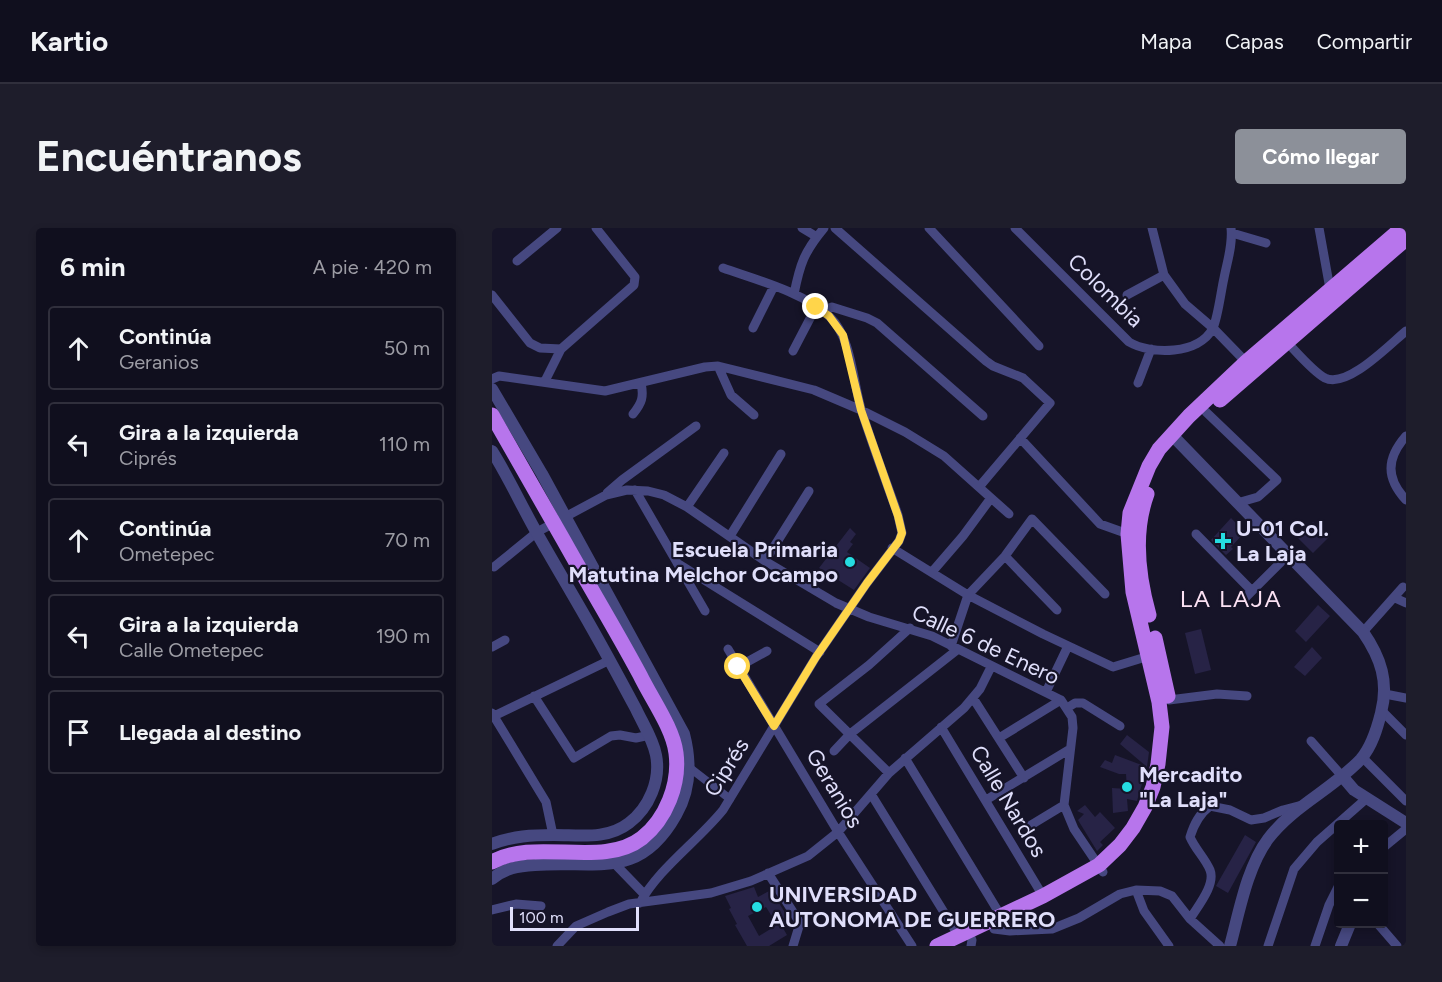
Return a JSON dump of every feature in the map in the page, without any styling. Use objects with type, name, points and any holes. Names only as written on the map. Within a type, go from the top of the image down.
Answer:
[{"type":"main road","points":[[937,946],[965,940],[1043,896],[1101,869],[1133,828],[1145,807],[1158,764],[1162,727],[1160,702],[1133,592],[1128,534],[1130,513],[1146,474],[1160,449],[1206,412],[1330,289],[1402,228]]},
{"type":"main road","points":[[998,922],[1080,887],[1124,852],[1138,833],[1161,791],[1168,762],[1171,729],[1169,700],[1162,663],[1146,604],[1138,555],[1138,530],[1144,502],[1154,477],[1175,438],[1246,362],[1283,337],[1406,239]]},
{"type":"main road","points":[[492,415],[660,734],[666,754],[663,790],[657,805],[648,819],[632,832],[605,841],[525,843],[501,849],[492,854]]},
{"type":"main road","points":[[492,433],[550,524],[649,693],[671,734],[676,753],[676,774],[665,810],[655,825],[640,839],[616,849],[516,853],[492,862]]},
{"type":"main road","points":[[649,670],[649,693]]},
{"type":"street","points":[[517,261],[557,228]]},
{"type":"street","points":[[546,381],[561,349],[634,285],[635,277],[596,228]]},
{"type":"street","points":[[802,228],[817,237]]},
{"type":"street","points":[[794,294],[801,262],[824,228]]},
{"type":"street","points":[[836,228],[986,361],[1023,378],[1050,403],[979,487]]},
{"type":"street","points":[[929,228],[1039,346]]},
{"type":"street","name":"Colombia","points":[[1015,228],[1129,342],[1138,347],[1181,349],[1202,340],[1213,328]]},
{"type":"street","points":[[1152,228],[1164,275],[1185,304],[1213,328],[1246,362]]},
{"type":"street","points":[[1319,228],[1330,289]]},
{"type":"street","points":[[1213,328],[1230,250],[1231,230],[1266,243]]},
{"type":"street","points":[[723,268],[794,294],[819,309],[836,324],[843,335],[861,410]]},
{"type":"street","points":[[1127,295],[1164,275]]},
{"type":"street","points":[[753,328],[774,286]]},
{"type":"street","points":[[492,295],[530,343],[540,348],[561,349]]},
{"type":"street","points":[[793,351],[819,309],[832,307],[867,318],[877,323],[983,416]]},
{"type":"street","points":[[1283,337],[1322,377],[1332,381],[1342,380],[1354,373],[1405,333]]},
{"type":"street","points":[[1138,383],[1151,349]]},
{"type":"street","points":[[718,366],[731,395],[754,415]]},
{"type":"street","points":[[492,379],[498,376],[546,381],[605,391],[705,367],[718,366],[814,390],[861,410],[924,442],[944,456],[1009,514]]},
{"type":"street","points":[[633,414],[644,395],[641,383]]},
{"type":"street","points":[[492,389],[610,660],[650,735],[656,755],[657,772],[654,788],[639,814],[630,823],[606,834],[515,837],[492,844]]},
{"type":"street","name":"Ciprés","points":[[642,899],[711,824],[730,799],[820,652],[899,541],[902,533],[898,516],[861,410]]},
{"type":"street","points":[[1206,412],[1277,480],[1258,497],[1237,503]]},
{"type":"street","points":[[606,495],[622,480],[696,426]]},
{"type":"street","points":[[1406,436],[1393,455],[1390,471],[1396,489],[1406,500]]},
{"type":"street","points":[[1020,438],[1100,524],[1128,534]]},
{"type":"street","points":[[1175,438],[1364,632],[1382,665],[1384,694],[1382,711],[1374,737],[1362,757],[1342,776],[1302,805],[1267,840],[1253,867],[1230,946]]},
{"type":"street","points":[[492,451],[513,486],[550,524],[649,670],[684,734],[690,768],[679,811],[668,829],[653,845],[636,857],[615,864],[518,866],[502,870],[492,879]]},
{"type":"street","points":[[687,507],[724,453]]},
{"type":"street","points":[[730,536],[781,454]]},
{"type":"street","points":[[635,490],[705,611]]},
{"type":"street","name":"Calle 6 de Enero","points":[[494,567],[550,524],[606,495],[635,490],[664,495],[687,507],[765,561],[849,609],[932,636],[991,667],[1046,692],[1064,704],[1072,717],[1073,728],[1064,805]]},
{"type":"street","points":[[765,561],[809,491]]},
{"type":"street","points":[[932,572],[991,498]]},
{"type":"street","points":[[834,751],[850,734],[954,648],[968,595],[1005,556],[1032,519],[1105,594]]},
{"type":"street","points":[[1196,534],[1252,591]]},
{"type":"street","points":[[892,549],[968,595],[1113,667],[1149,656]]},
{"type":"street","points":[[1244,598],[1288,555]]},
{"type":"street","points":[[1005,556],[1056,610]]},
{"type":"street","points":[[677,563],[820,652]]},
{"type":"street","points":[[1364,632],[1403,587]]},
{"type":"street","points":[[1395,598],[1406,603]]},
{"type":"street","points":[[889,773],[819,704],[869,665],[910,628]]},
{"type":"street","points":[[492,647],[506,640]]},
{"type":"street","points":[[1046,692],[1068,646]]},
{"type":"street","name":"Geranios","points":[[728,649],[838,832],[912,946]]},
{"type":"street","points":[[738,667],[767,651]]},
{"type":"street","points":[[553,835],[546,802],[493,716],[610,660]]},
{"type":"street","points":[[557,946],[576,927],[642,899],[711,893],[808,856],[838,832],[889,773],[973,698],[991,667]]},
{"type":"street","points":[[1169,700],[1217,694],[1247,696]]},
{"type":"street","points":[[1384,694],[1406,698]]},
{"type":"street","points":[[534,696],[574,758],[611,736],[636,738],[650,735]]},
{"type":"street","points":[[973,698],[1024,778]]},
{"type":"street","points":[[999,738],[1064,704],[1083,703],[1120,726]]},
{"type":"street","points":[[1382,711],[1406,735]]},
{"type":"street","name":"Calle Nardos","points":[[941,727],[1043,896]]},
{"type":"street","points":[[1311,741],[1354,790],[1406,823]]},
{"type":"street","points":[[986,800],[1070,749]]},
{"type":"street","points":[[1362,757],[1406,801]]},
{"type":"street","points":[[906,758],[998,922],[1010,931],[1052,929],[1079,918],[1120,894],[1136,890],[1160,891],[1172,896],[1190,919],[1220,946]]},
{"type":"street","points":[[690,768],[730,799]]},
{"type":"street","points":[[871,794],[965,940]]},
{"type":"street","points":[[1268,946],[1294,869],[1317,842],[1367,798]]},
{"type":"street","points":[[1031,825],[1064,805],[1074,828],[1101,869]]},
{"type":"street","points":[[1190,919],[1211,879],[1210,871],[1190,837],[1195,822],[1204,810],[1210,806],[1220,807],[1251,820],[1302,805]]},
{"type":"street","points":[[1388,843],[1406,829]]},
{"type":"street","points":[[615,864],[642,899]]},
{"type":"street","points":[[768,873],[800,923],[793,946]]},
{"type":"street","points":[[1136,890],[1144,911],[1169,946]]},
{"type":"street","points":[[1315,946],[1334,895]]},
{"type":"street","points":[[492,910],[516,904],[542,906]]},
{"type":"street","points":[[1341,946],[1348,928]]},
{"type":"street","points":[[1381,928],[1393,945]]},
{"type":"building","name":"U-01 Col. La Laja","points":[[1231,518],[1245,532],[1226,555],[1211,540]]},
{"type":"building","points":[[1313,522],[1329,537],[1313,553],[1298,538]]},
{"type":"building","name":"Escuela Primaria Matutina Melchor Ocampo","points":[[850,528],[856,534],[847,552],[870,568],[854,590],[819,568]]},
{"type":"building","points":[[1318,605],[1330,616],[1306,642],[1295,631]]},
{"type":"building","points":[[1201,629],[1211,670],[1195,674],[1185,633]]},
{"type":"building","points":[[1312,647],[1322,658],[1305,676],[1294,667]]},
{"type":"building","points":[[1127,735],[1149,752],[1147,767],[1120,744]]},
{"type":"building","points":[[1115,755],[1147,767],[1137,801],[1127,799],[1128,811],[1113,813],[1112,788],[1127,789],[1126,774],[1119,774],[1100,767],[1105,760],[1112,763]]},
{"type":"building","points":[[1085,805],[1095,817],[1100,812],[1115,828],[1100,842],[1103,845],[1097,851],[1078,820],[1084,814],[1077,811]]},
{"type":"building","points":[[1245,835],[1256,842],[1228,893],[1216,886]]},
{"type":"building","points":[[754,887],[758,897],[771,890],[787,916],[776,923],[766,907],[748,916],[759,936],[780,923],[787,935],[769,946],[747,946],[735,925],[737,924],[725,896]]},
{"type":"place","name":"U-01 Col. La Laja","points":[[1223,541]]},
{"type":"place","name":"Escuela Primaria Matutina Melchor Ocampo","points":[[850,562]]},
{"type":"place","name":"Mercadito \"La Laja\"","points":[[1127,787]]},
{"type":"place","name":"UNIVERSIDAD AUTONOMA DE GUERRERO","points":[[757,907]]},
{"type":"district","name":"LA LAJA","points":[[1231,599]]},
{"type":"route","points":[[738,667],[774,726],[816,657],[899,541],[902,533],[861,410],[843,335],[829,316],[816,307]]}]
